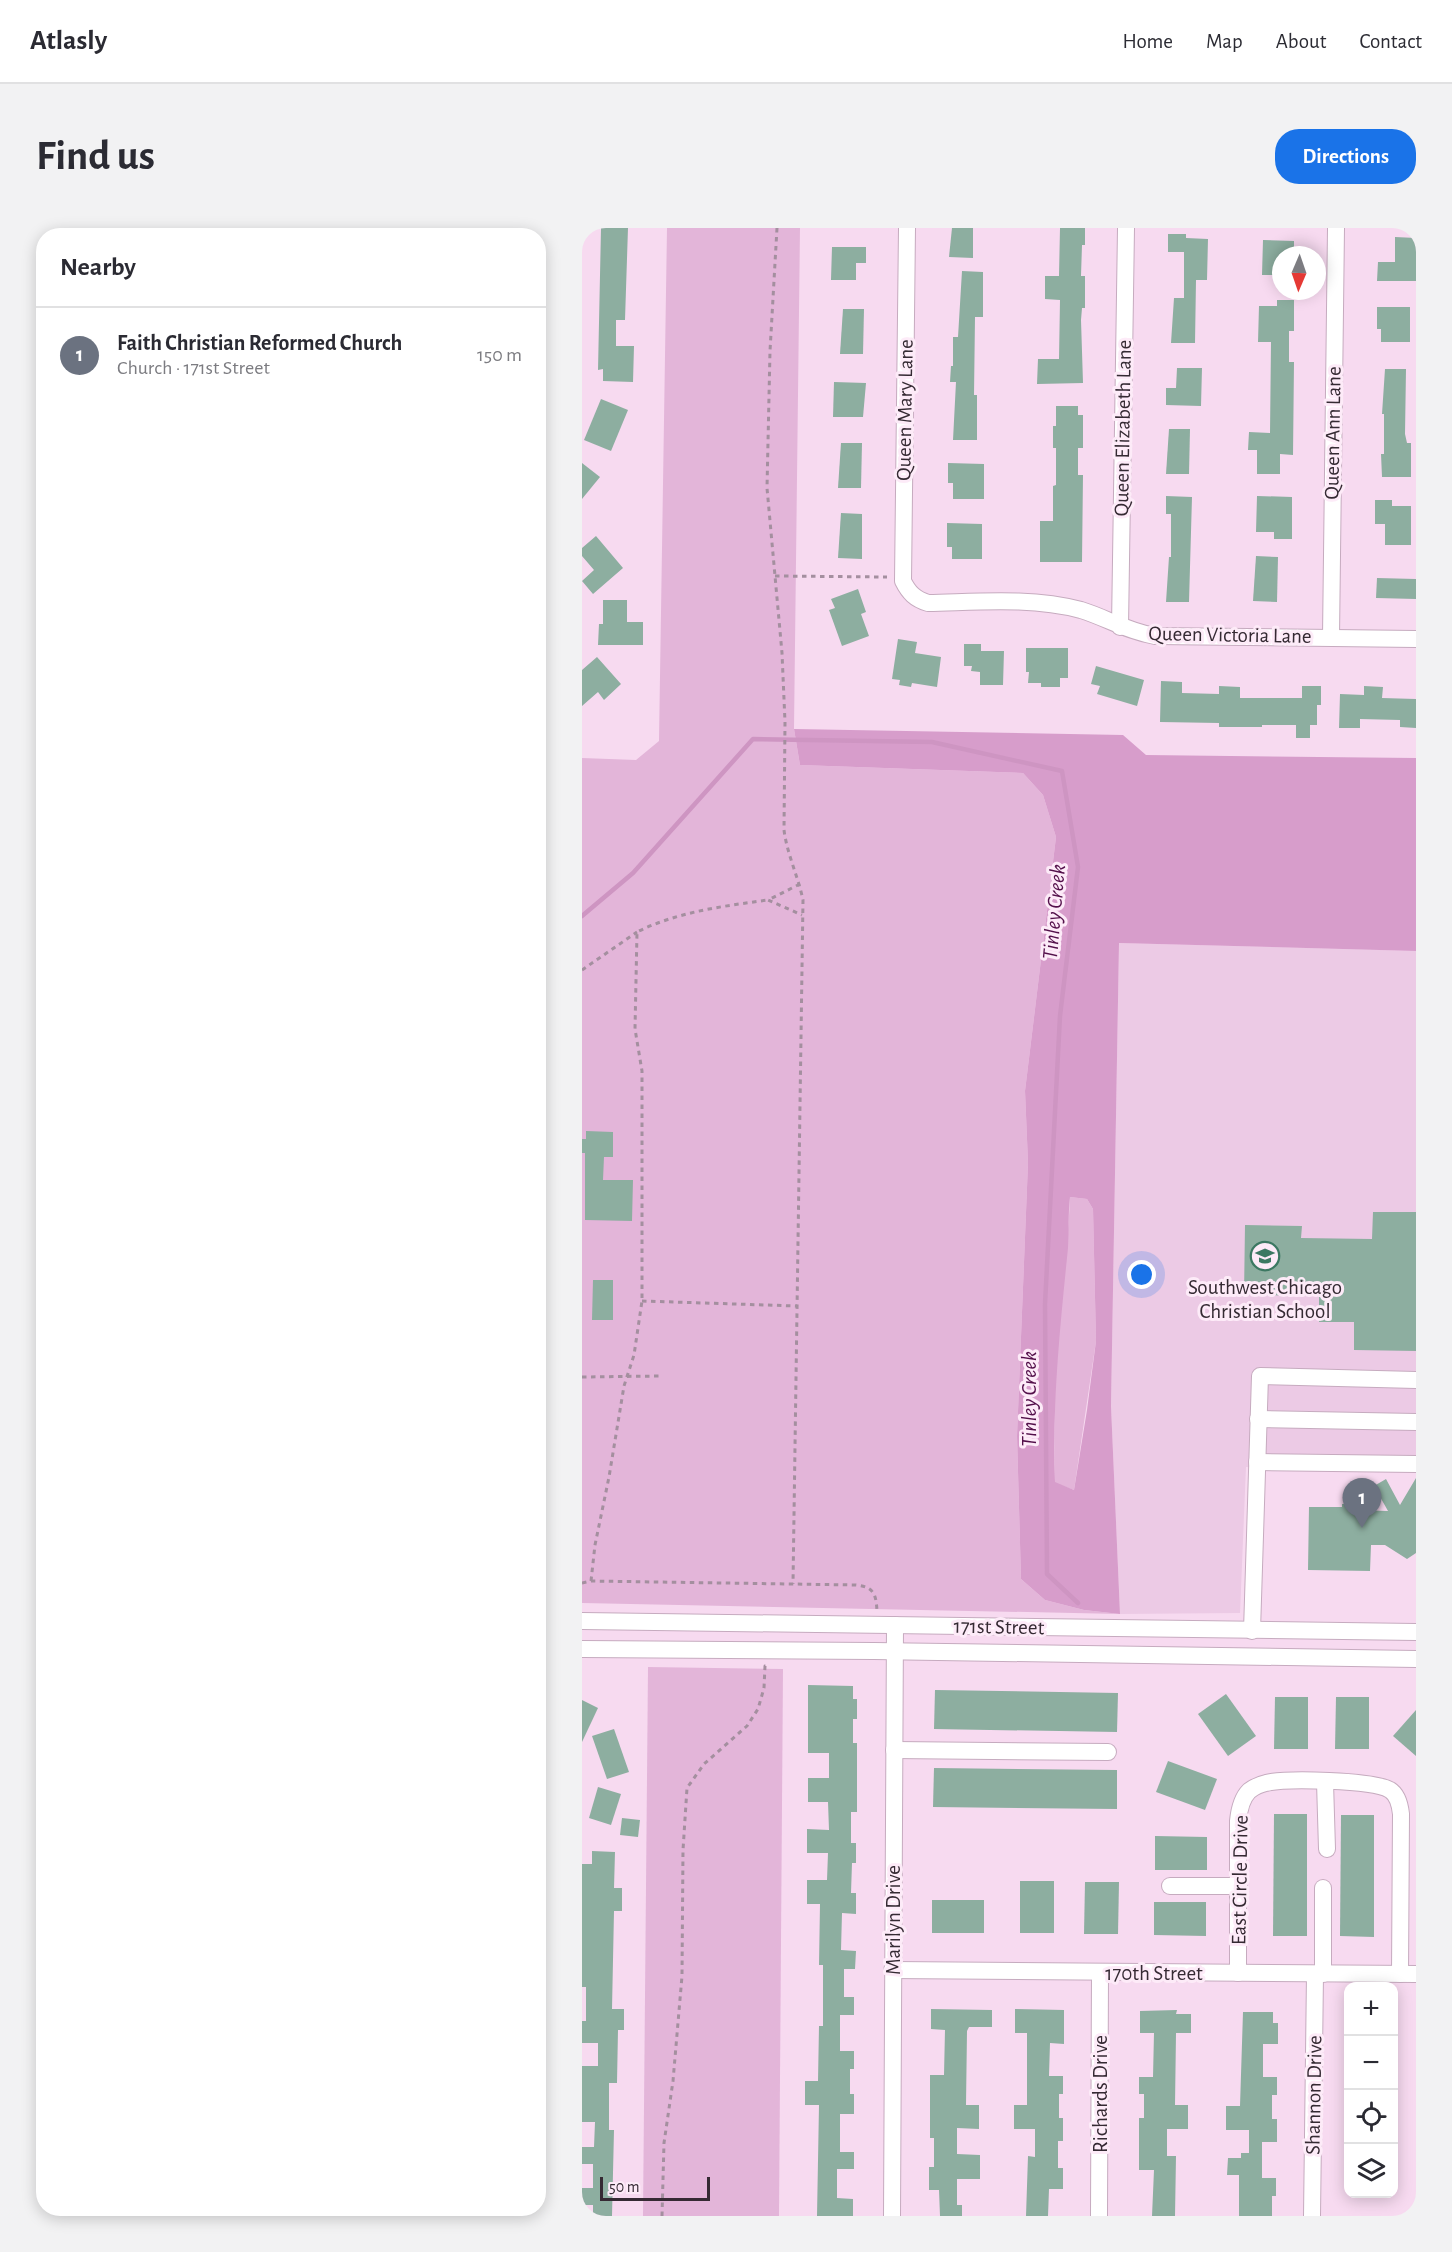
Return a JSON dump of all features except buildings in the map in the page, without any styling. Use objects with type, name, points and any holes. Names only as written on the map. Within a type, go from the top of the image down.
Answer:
[{"type":"street","name":"Queen Mary Lane","points":[[906,584],[907,228]]},
{"type":"street","name":"Queen Elizabeth Lane","points":[[1120,627],[1126,228]]},
{"type":"street","name":"Queen Ann Lane","points":[[1331,637],[1336,228]]},
{"type":"street","name":"Queen Victoria Lane","points":[[906,584],[918,600],[928,603],[1032,601],[1082,611],[1135,633],[1155,636],[1416,639]]},
{"type":"street","points":[[1252,1631],[1260,1376],[1416,1380]]},
{"type":"street","points":[[1258,1419],[1416,1422]]},
{"type":"street","points":[[1257,1462],[1416,1464]]},
{"type":"street","name":"171st Street","points":[[582,1621],[1416,1632]]},
{"type":"street","name":"Marilyn Drive","points":[[892,2216],[895,1625]]},
{"type":"street","name":"171st Street","points":[[582,1649],[1416,1659]]},
{"type":"street","points":[[894,1750],[1108,1752]]},
{"type":"street","points":[[1322,1782],[1327,1849]]},
{"type":"street","name":"East Circle Drive","points":[[1238,1973],[1238,1821],[1240,1808],[1249,1791],[1266,1783],[1322,1782],[1376,1785],[1393,1792],[1398,1800],[1401,1814],[1408,1974]]},
{"type":"street","points":[[1170,1886],[1239,1886]]},
{"type":"street","name":"Shannon Drive","points":[[1312,2216],[1323,1888]]},
{"type":"street","name":"170th Street","points":[[892,1970],[1408,1974]]},
{"type":"street","name":"Richards Drive","points":[[1099,2216],[1100,1973]]},
{"type":"path","points":[[777,228],[770,351],[767,488],[782,653],[785,722],[784,830],[786,846],[800,884],[803,900],[793,1584]]},
{"type":"path","points":[[775,576],[906,584]]},
{"type":"path","points":[[582,970],[637,932],[658,922],[721,907],[768,900],[800,884]]},
{"type":"path","points":[[768,900],[802,915]]},
{"type":"path","points":[[591,1581],[595,1545],[626,1378],[634,1355],[642,1301],[642,1071],[636,1029],[637,932]]},
{"type":"path","points":[[642,1301],[797,1306]]},
{"type":"path","points":[[582,1377],[660,1376]]},
{"type":"path","points":[[582,1582],[866,1587],[876,1596],[877,1613]]},
{"type":"path","points":[[662,2216],[664,2143],[674,2081],[682,1976],[683,1850],[687,1788],[704,1764],[747,1726],[758,1709],[764,1688],[765,1666]]},
{"type":"shaded area","points":[[667,228],[800,228],[794,729],[800,765],[1023,773],[1043,795],[1056,837],[1025,1091],[1028,1163],[1017,1436],[1021,1579],[1045,1600],[1084,1610],[1120,1614],[582,1603],[582,758],[636,760],[659,741]]},
{"type":"shaded area","points":[[794,729],[1123,735],[1146,755],[1416,758],[1416,951],[1119,943],[1111,1406],[1120,1614],[1084,1610],[1045,1600],[1021,1579],[1017,1436],[1028,1163],[1025,1091],[1056,837],[1043,795],[1023,773],[800,765]],"holes":[[[1070,1197],[1087,1199],[1093,1209],[1096,1341],[1074,1490],[1055,1482],[1056,1394]]]},
{"type":"shaded area","name":"Southwest Chicago Christian School","points":[[1119,943],[1416,951],[1416,1472],[1246,1467],[1240,1613],[1120,1614],[1111,1406]]},
{"type":"shaded area","points":[[1070,1197],[1087,1199],[1093,1209],[1096,1341],[1074,1490],[1055,1483],[1057,1362]]},
{"type":"shaded area","points":[[648,1667],[783,1669],[779,2216],[643,2216]]},
{"type":"waterway","name":"Tinley Creek","points":[[582,916],[633,873],[753,739],[932,742],[1062,771],[1078,867],[1060,1016],[1045,1304],[1047,1574],[1078,1603]]},
{"type":"place","name":"Southwest Chicago Christian School","points":[[1265,1256]]},
{"type":"place","name":"Faith Christian Reformed Church","points":[[1362,1528]]}]
